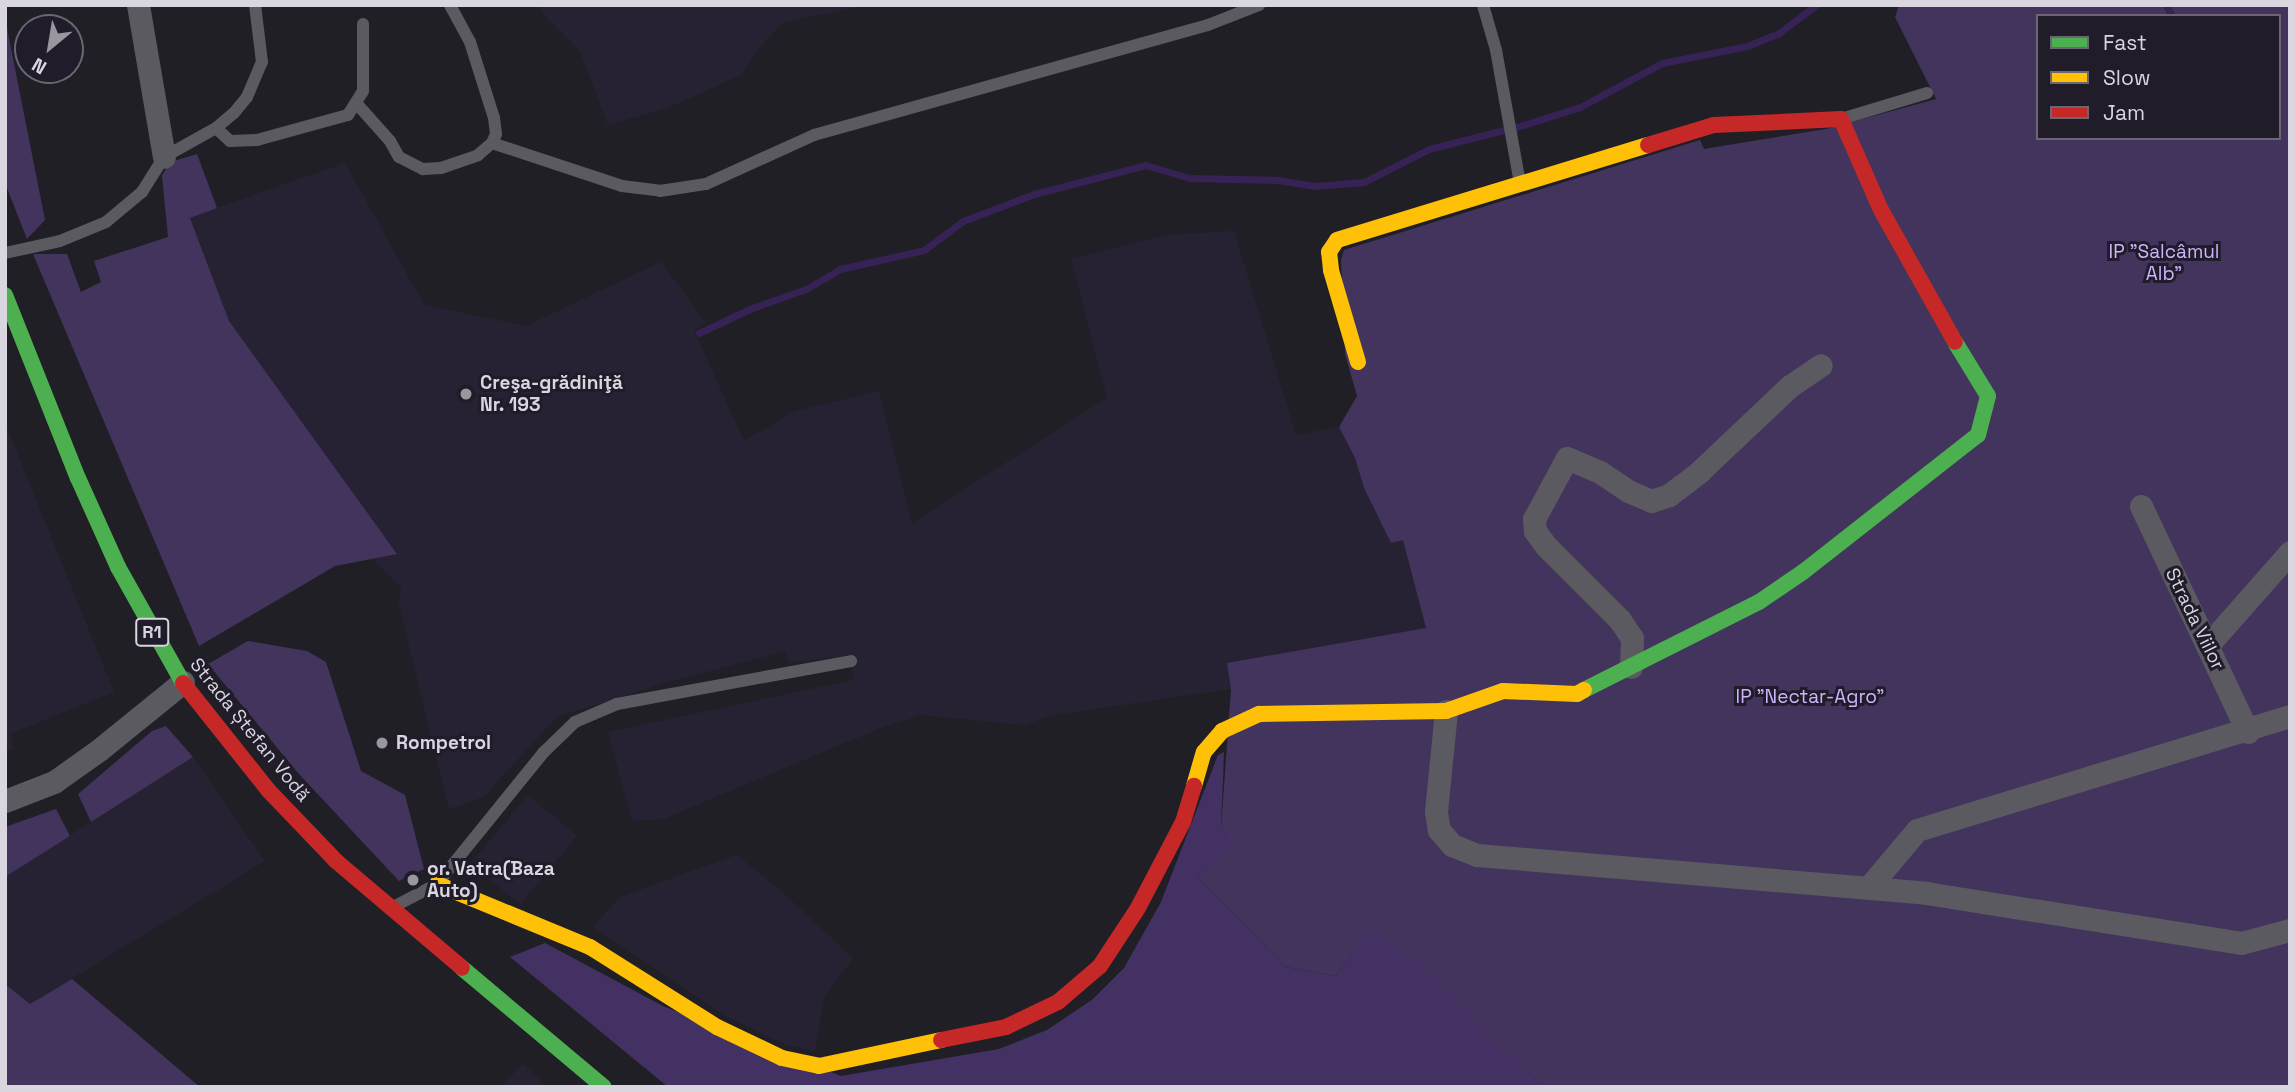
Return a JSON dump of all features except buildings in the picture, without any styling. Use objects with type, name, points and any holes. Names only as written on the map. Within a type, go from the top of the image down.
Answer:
[{"type":"main road","points":[[437,884],[590,947],[717,1027],[782,1058],[819,1066],[1006,1027],[1058,1002],[1100,966],[1138,908],[1183,822],[1204,752],[1222,731],[1259,714],[1446,711],[1503,691],[1577,694],[1759,602],[1792,580],[1866,526],[1978,435],[1988,396],[1929,299],[1881,210],[1841,119],[1714,125],[1337,240],[1329,252],[1331,270],[1358,362]]},
{"type":"main road","name":"Strada Ștefan Vodă","points":[[5,295],[38,381],[118,567],[183,682],[268,790],[336,860],[394,906],[604,1087]]},
{"type":"street","points":[[138,5],[163,157]]},
{"type":"street","points":[[1631,667],[1632,638],[1620,620],[1546,546],[1535,531],[1534,519],[1567,458],[1651,501],[1669,495],[1699,472],[1790,386],[1821,365]]},
{"type":"street","name":"Strada Viilor","points":[[2141,506],[2248,732]]},
{"type":"street","points":[[2208,645],[2290,552]]},
{"type":"street","points":[[5,801],[54,782],[99,750],[183,682]]},
{"type":"street","points":[[1446,711],[1436,811],[1439,830],[1452,845],[1478,855],[1926,893],[2241,943],[2290,930]]},
{"type":"street","points":[[1869,887],[1917,830],[2248,732],[2290,716]]},
{"type":"lane","points":[[5,253],[60,241],[106,222],[142,192],[163,157],[216,128],[234,113],[247,97],[262,62],[255,5]]},
{"type":"lane","points":[[357,104],[390,141],[399,157],[423,170],[478,155],[492,143],[496,134],[491,107],[470,42],[450,5]]},
{"type":"lane","points":[[492,143],[622,186],[660,191],[706,184],[814,135],[1208,25],[1259,5]]},
{"type":"lane","points":[[1483,5],[1521,184]]},
{"type":"lane","points":[[216,128],[230,141],[257,140],[348,115],[363,91],[363,24]]},
{"type":"lane","points":[[1841,119],[1927,93]]},
{"type":"lane","points":[[394,906],[437,884],[544,752],[575,722],[617,704],[851,661]]},
{"type":"shaded area","points":[[539,5],[868,5],[784,22],[760,47],[741,75],[667,108],[608,125],[580,51],[543,14]]},
{"type":"shaded area","points":[[345,163],[424,305],[526,326],[661,262],[706,323],[694,331],[744,441],[795,411],[879,391],[912,523],[1107,398],[1071,259],[1166,235],[1234,231],[1296,435],[1339,427],[1355,458],[1364,489],[1391,543],[1403,539],[1426,628],[1227,664],[1231,689],[1053,715],[1023,725],[922,715],[878,729],[663,819],[632,821],[608,732],[853,680],[850,655],[788,663],[786,651],[664,683],[557,717],[483,797],[449,809],[399,604],[401,586],[372,559],[396,553],[229,321],[190,217]]},
{"type":"shaded area","points":[[5,423],[114,692],[10,734],[14,748],[5,751]]},
{"type":"shaded area","points":[[1224,752],[1221,829],[1236,844],[1197,877],[1286,967],[1336,976],[1368,928],[1417,961],[1500,1046],[1545,1087],[668,1087],[510,957],[545,943],[663,1006],[841,1076],[999,1049],[1047,1030],[1093,999],[1124,968],[1161,902],[1218,755]]},
{"type":"shaded area","points":[[193,757],[265,861],[30,1004],[5,984],[5,877]]},
{"type":"shaded area","points":[[528,795],[577,836],[520,904],[471,863]]},
{"type":"shaded area","points":[[736,855],[778,888],[853,958],[824,998],[815,1051],[787,1045],[727,1017],[593,927],[620,897]]},
{"type":"shaded area","points":[[523,1064],[548,1087],[500,1087]]},
{"type":"green space","name":"IP \"Nectar-Agro\"","points":[[1899,5],[2290,5],[2290,1087],[1545,1087],[1368,929],[1336,976],[1286,967],[1197,877],[1235,844],[1221,829],[1231,689],[1227,663],[1426,628],[1403,540],[1391,543],[1364,488],[1355,458],[1339,427],[1357,396],[1345,354],[1341,260],[1344,250],[1700,140],[1704,149],[1826,129],[1936,99],[1895,17]]},
{"type":"green space","points":[[5,18],[14,63],[14,84],[18,84],[45,220],[27,239],[5,183]]},
{"type":"green space","points":[[197,154],[217,208],[190,218],[229,321],[397,554],[335,566],[199,646],[33,254],[67,254],[81,292],[101,282],[94,261],[168,237],[162,175],[171,162]]},
{"type":"green space","points":[[248,641],[307,651],[326,662],[361,771],[405,795],[424,869],[399,881],[298,773],[208,664]]},
{"type":"green space","points":[[166,726],[193,757],[91,822],[78,794],[152,731]]},
{"type":"green space","points":[[56,809],[70,836],[5,877],[5,827]]},
{"type":"green space","points":[[72,979],[200,1087],[5,1087],[5,984],[30,1004]]},
{"type":"waterway","points":[[699,333],[752,308],[806,289],[840,269],[924,250],[963,221],[1034,194],[1146,165],[1189,178],[1277,180],[1314,186],[1364,182],[1429,149],[1580,107],[1662,63],[1747,46],[1779,33],[1816,5]]},
{"type":"waterway","points":[[2166,5],[2171,14]]},
{"type":"traffic: fast","points":[[5,295],[78,478],[118,567],[183,683]]},
{"type":"traffic: fast","points":[[1584,690],[1759,602],[1803,572],[1978,435],[1988,396],[1955,342]]},
{"type":"traffic: fast","points":[[462,968],[604,1087]]},
{"type":"traffic: slow","points":[[1358,362],[1331,270],[1329,252],[1337,240],[1648,145]]},
{"type":"traffic: slow","points":[[1194,786],[1204,752],[1222,731],[1259,714],[1446,711],[1503,691],[1577,694],[1584,690]]},
{"type":"traffic: slow","points":[[437,884],[590,947],[717,1027],[782,1058],[819,1066],[941,1040]]},
{"type":"traffic: jam","points":[[1648,145],[1714,125],[1841,119],[1881,210],[1955,342]]},
{"type":"traffic: jam","points":[[183,683],[268,790],[336,861],[462,968]]},
{"type":"traffic: jam","points":[[941,1040],[1006,1027],[1058,1002],[1100,966],[1138,908],[1183,822],[1194,786]]},
{"type":"place","name":"Creşa-grădiniţă Nr. 193","points":[[466,394]]},
{"type":"place","name":"Rompetrol","points":[[382,743]]},
{"type":"place","name":"or. Vatra(Baza Auto)","points":[[413,880]]},
{"type":"park label","name":"IP \"Salcâmul Alb\"","points":[[2164,263]]}]
